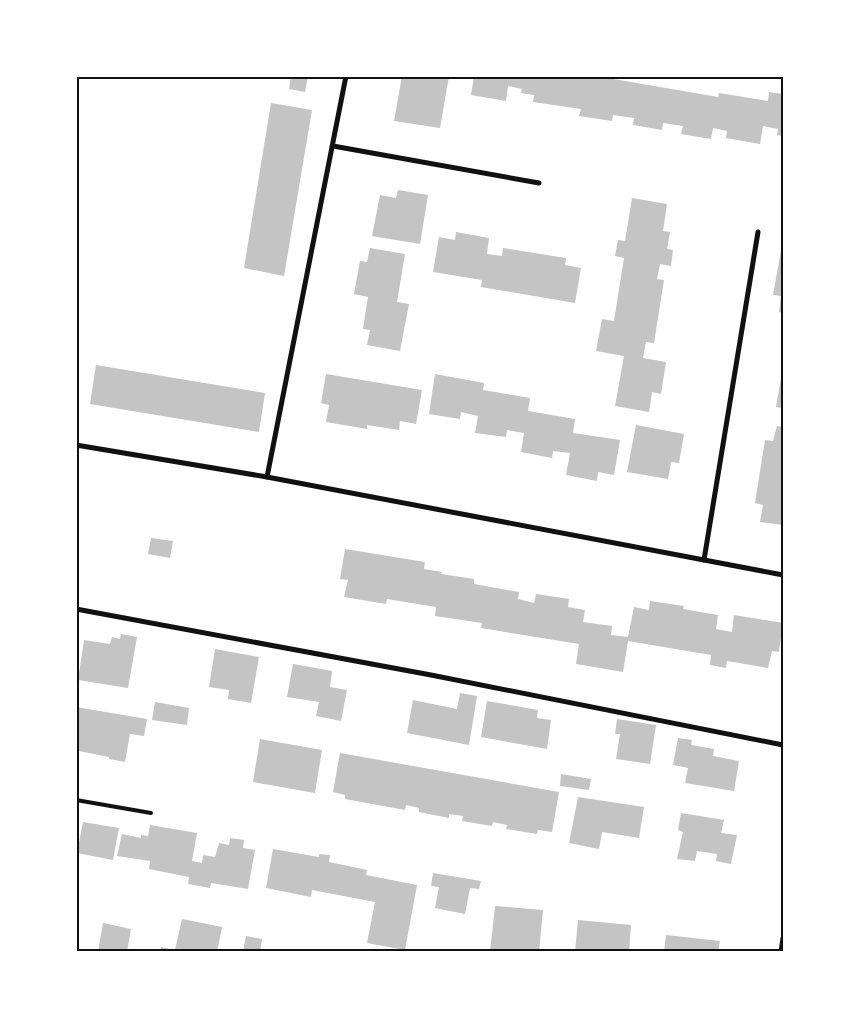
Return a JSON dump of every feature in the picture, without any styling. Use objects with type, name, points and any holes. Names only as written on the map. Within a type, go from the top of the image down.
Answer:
[{"type":"street","points":[[267,477],[346,76]]},
{"type":"street","points":[[333,146],[539,183]]},
{"type":"street","points":[[704,560],[758,232]]},
{"type":"street","points":[[76,446],[267,477],[783,575]]},
{"type":"street","points":[[76,609],[431,675],[783,745]]},
{"type":"street","points":[[781,952],[783,938]]},
{"type":"lane","points":[[76,800],[151,813]]},
{"type":"building","points":[[291,76],[308,76],[305,92],[289,89]]},
{"type":"building","points":[[402,76],[449,76],[440,128],[394,121]]},
{"type":"building","points":[[474,76],[596,76],[718,97],[719,93],[768,101],[769,92],[783,94],[783,136],[777,135],[778,129],[763,126],[760,144],[726,138],[727,131],[713,128],[711,139],[681,134],[683,126],[663,123],[662,130],[633,125],[634,118],[613,115],[612,121],[579,116],[581,109],[533,102],[534,95],[521,93],[522,89],[508,86],[506,101],[471,95]]},
{"type":"building","points":[[271,103],[312,110],[284,276],[244,268]]},
{"type":"building","points":[[398,190],[428,195],[420,244],[372,236],[380,195],[396,198]]},
{"type":"building","points":[[632,198],[667,204],[663,231],[670,232],[667,249],[673,250],[671,266],[660,264],[657,279],[664,280],[654,343],[646,342],[643,358],[666,362],[661,394],[652,392],[649,412],[615,406],[624,356],[596,351],[602,319],[614,321],[624,258],[615,256],[618,240],[625,241]]},
{"type":"building","points":[[456,232],[489,238],[487,254],[502,256],[503,248],[566,258],[565,265],[581,268],[575,303],[481,287],[482,280],[433,272],[439,237],[455,240]]},
{"type":"building","points":[[782,245],[783,313],[779,312],[781,296],[773,295]]},
{"type":"building","points":[[370,248],[405,254],[397,302],[409,304],[400,351],[367,345],[370,330],[363,329],[368,297],[354,294],[360,261],[367,262]]},
{"type":"building","points":[[96,365],[265,393],[259,432],[90,404]]},
{"type":"building","points":[[783,372],[783,408],[776,407]]},
{"type":"building","points":[[326,374],[422,390],[416,424],[400,421],[399,430],[367,425],[367,429],[326,422],[329,405],[321,403]]},
{"type":"building","points":[[435,374],[484,383],[483,390],[530,398],[528,411],[575,419],[573,433],[620,440],[614,475],[598,472],[597,481],[566,475],[570,453],[553,451],[552,458],[521,452],[524,433],[507,430],[506,437],[475,433],[478,416],[461,412],[460,419],[429,414]]},
{"type":"building","points":[[636,425],[684,434],[679,463],[671,462],[668,479],[627,472]]},
{"type":"building","points":[[777,426],[783,427],[783,525],[760,522],[763,505],[755,503],[765,440],[773,441]]},
{"type":"building","points":[[151,538],[173,541],[170,558],[148,554]]},
{"type":"building","points":[[345,549],[425,562],[424,569],[442,572],[441,574],[474,579],[474,584],[519,592],[518,599],[534,603],[536,594],[569,599],[568,607],[585,610],[583,622],[612,626],[611,635],[628,637],[634,607],[649,610],[650,601],[684,606],[683,609],[718,615],[716,629],[732,632],[734,615],[783,623],[779,652],[772,651],[768,668],[727,661],[726,668],[710,665],[711,655],[628,641],[623,672],[576,664],[579,644],[481,628],[482,623],[435,616],[436,607],[387,599],[386,604],[344,597],[348,580],[340,579]]},
{"type":"building","points":[[121,634],[137,637],[128,688],[78,680],[84,640],[110,644],[112,637],[120,639]]},
{"type":"building","points":[[215,649],[259,657],[251,703],[228,699],[229,690],[209,687]]},
{"type":"building","points":[[293,664],[332,671],[330,687],[347,690],[341,721],[316,716],[319,702],[287,697]]},
{"type":"building","points":[[460,693],[477,696],[469,745],[407,733],[413,700],[457,709]]},
{"type":"building","points":[[487,701],[538,710],[537,718],[551,720],[547,749],[481,737]]},
{"type":"building","points":[[155,702],[189,708],[187,725],[152,720]]},
{"type":"building","points":[[76,707],[147,719],[144,736],[130,734],[125,762],[79,751],[76,754]]},
{"type":"building","points":[[617,719],[656,725],[650,764],[616,759],[620,734],[615,734]]},
{"type":"building","points":[[678,738],[692,740],[691,745],[714,749],[713,756],[739,761],[734,791],[685,783],[688,768],[673,765]]},
{"type":"building","points":[[260,739],[322,750],[315,793],[253,782]]},
{"type":"building","points":[[340,753],[559,792],[552,832],[538,830],[537,834],[506,829],[507,825],[493,822],[492,826],[462,821],[463,816],[449,814],[449,818],[419,812],[419,808],[406,805],[405,810],[345,799],[345,795],[333,792]]},
{"type":"building","points":[[561,774],[591,779],[589,790],[560,786]]},
{"type":"building","points":[[578,797],[644,807],[639,838],[602,832],[599,849],[569,843]]},
{"type":"building","points":[[681,813],[724,820],[721,833],[737,835],[731,864],[716,861],[717,854],[697,851],[695,861],[677,859],[683,832],[678,830]]},
{"type":"building","points":[[83,822],[119,828],[113,860],[77,853]]},
{"type":"building","points":[[150,825],[197,833],[192,861],[202,863],[203,855],[215,857],[219,843],[229,845],[230,838],[244,840],[243,848],[255,850],[248,889],[211,883],[210,888],[188,884],[189,877],[149,869],[150,861],[117,856],[122,834],[141,838],[141,835],[148,836]]},
{"type":"building","points":[[273,849],[319,857],[319,854],[330,855],[329,862],[367,870],[366,875],[417,885],[405,950],[367,943],[375,902],[312,890],[311,897],[266,888]]},
{"type":"building","points":[[433,873],[481,881],[479,889],[470,888],[465,914],[435,908],[439,887],[431,886]]},
{"type":"building","points":[[495,906],[543,910],[539,952],[490,952]]},
{"type":"building","points":[[182,919],[222,927],[217,952],[160,952],[161,947],[175,950]]},
{"type":"building","points":[[578,920],[631,925],[629,952],[575,952]]},
{"type":"building","points":[[103,923],[131,929],[127,952],[98,952]]},
{"type":"building","points":[[666,935],[720,941],[718,952],[664,952]]},
{"type":"building","points":[[246,936],[262,939],[260,952],[243,952]]}]
